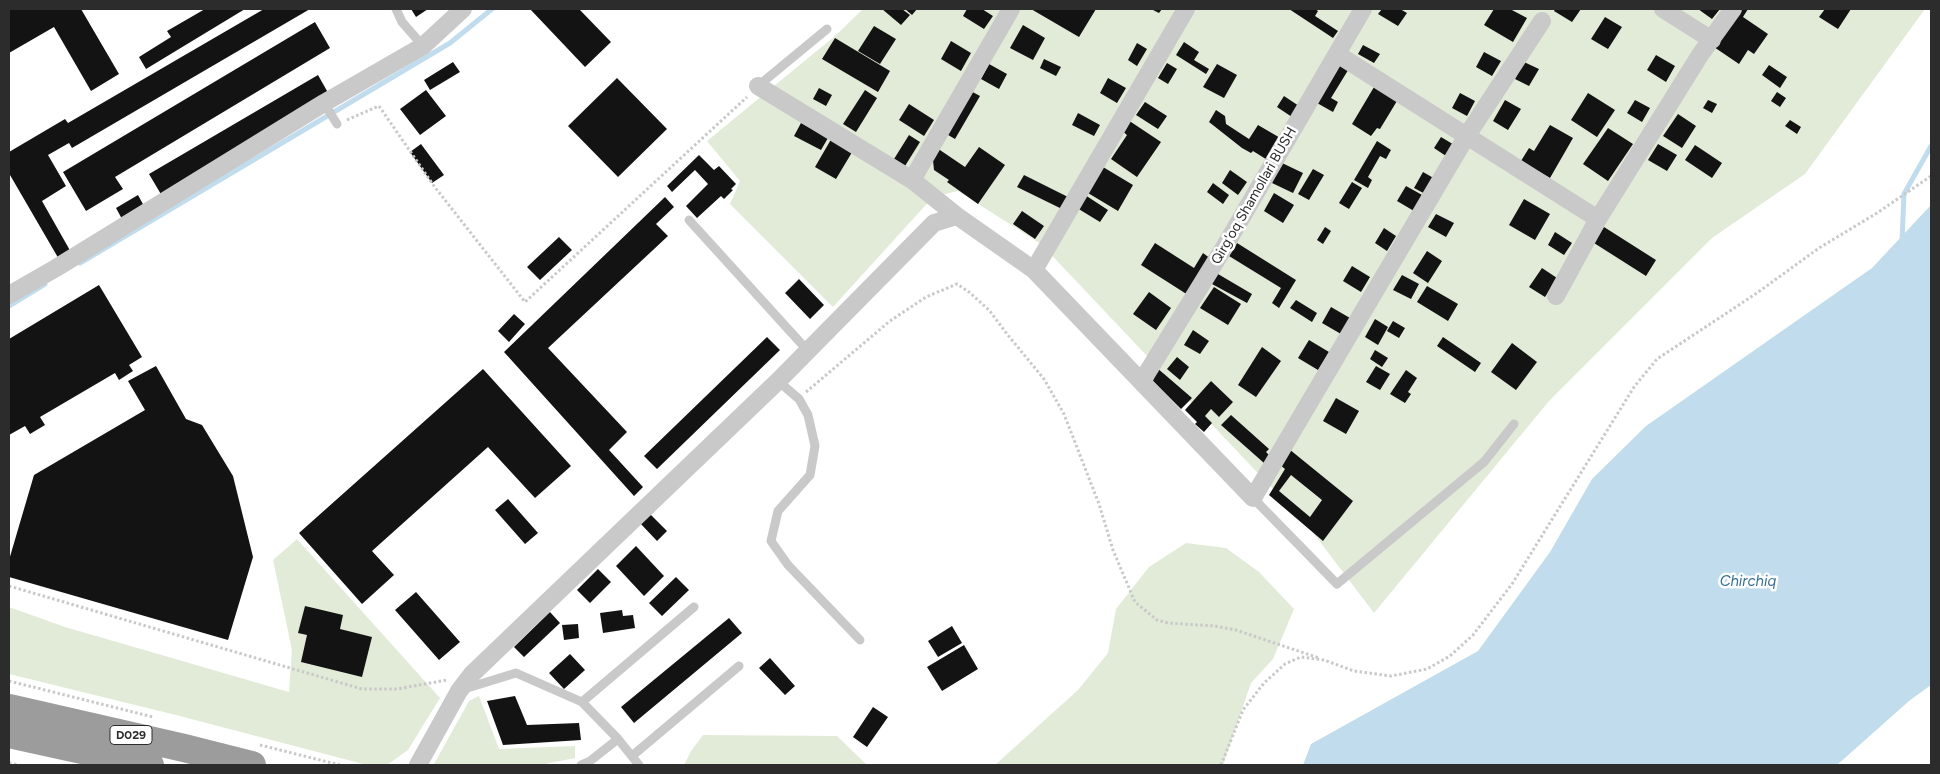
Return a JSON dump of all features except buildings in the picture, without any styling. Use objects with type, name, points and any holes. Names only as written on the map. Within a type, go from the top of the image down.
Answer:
[{"type":"highway","name":"D029","points":[[9,708],[165,743],[252,765]]},
{"type":"highway","name":"D029","points":[[9,734],[150,765]]},
{"type":"street","points":[[9,295],[56,268],[324,102],[423,46],[463,9]]},
{"type":"street","points":[[912,180],[1012,9]]},
{"type":"street","points":[[1034,270],[1186,9]]},
{"type":"street","name":"Qirg'oq Shamollari BUSH","points":[[1142,381],[1222,251],[1364,9]]},
{"type":"street","points":[[1663,9],[1712,40]]},
{"type":"street","points":[[1556,296],[1598,220],[1700,55],[1733,9]]},
{"type":"street","points":[[758,86],[912,180],[957,216],[1034,270],[1253,498],[1466,136],[1542,20]]},
{"type":"street","points":[[1337,54],[1598,220]]},
{"type":"street","points":[[418,765],[459,691],[472,674],[778,381],[934,223],[957,216]]},
{"type":"lane","points":[[396,9],[402,22],[423,46]]},
{"type":"lane","points":[[758,86],[828,29]]},
{"type":"lane","points":[[324,102],[337,124]]},
{"type":"lane","points":[[689,220],[808,351]]},
{"type":"lane","points":[[778,381],[799,399],[808,415],[815,446],[810,475],[778,511],[770,541],[788,565],[860,640]]},
{"type":"lane","points":[[1253,498],[1337,584],[1484,462],[1514,424]]},
{"type":"lane","points":[[582,702],[694,607]]},
{"type":"lane","points":[[632,756],[739,666]]},
{"type":"lane","points":[[459,691],[516,673],[582,702],[618,739],[639,765]]},
{"type":"lane","points":[[581,765],[590,761],[618,739]]},
{"type":"path","points":[[337,124],[378,106],[434,186],[525,302],[758,86]]},
{"type":"path","points":[[799,399],[890,321],[926,297],[957,284],[989,310],[1048,386],[1064,414],[1099,504],[1113,550],[1135,602],[1158,620],[1168,624],[1215,626],[1236,630],[1354,671],[1391,676],[1427,669],[1450,656],[1473,635],[1512,584],[1634,387],[1658,359],[1757,293],[1819,248],[1877,213],[1931,176]]},
{"type":"path","points":[[9,586],[362,688],[397,689],[431,684],[472,674]]},
{"type":"path","points":[[1221,765],[1243,710],[1264,683],[1284,664],[1301,657],[1324,660]]},
{"type":"path","points":[[9,763],[19,765]]},
{"type":"green space","points":[[863,9],[1925,9],[1805,174],[1712,238],[1549,401],[1374,613],[1308,526],[1041,244],[958,191],[933,197],[833,307],[730,204],[740,181],[707,141],[835,36]]},
{"type":"green space","points":[[297,539],[440,698],[408,750],[387,765],[367,765],[9,674],[9,607],[65,627],[289,692],[292,650],[273,560]]},
{"type":"green space","points":[[1186,543],[1226,548],[1259,572],[1294,609],[1273,659],[1251,683],[1223,765],[995,765],[1078,690],[1108,653],[1116,609],[1149,567]]},
{"type":"green space","points":[[479,696],[499,749],[575,746],[575,758],[545,764],[434,764],[469,701]]},
{"type":"green space","points":[[703,735],[837,736],[867,765],[684,765],[691,751]]},
{"type":"water","name":"Chirchiq","points":[[1931,205],[1931,685],[1909,701],[1837,765],[1303,765],[1311,744],[1478,651],[1550,552],[1592,479],[1646,426],[1872,268]]},
{"type":"waterway","points":[[80,263],[450,43],[492,9]]},
{"type":"waterway","points":[[1902,241],[1904,194],[1931,146]]},
{"type":"waterway","points":[[9,306],[45,284]]}]
